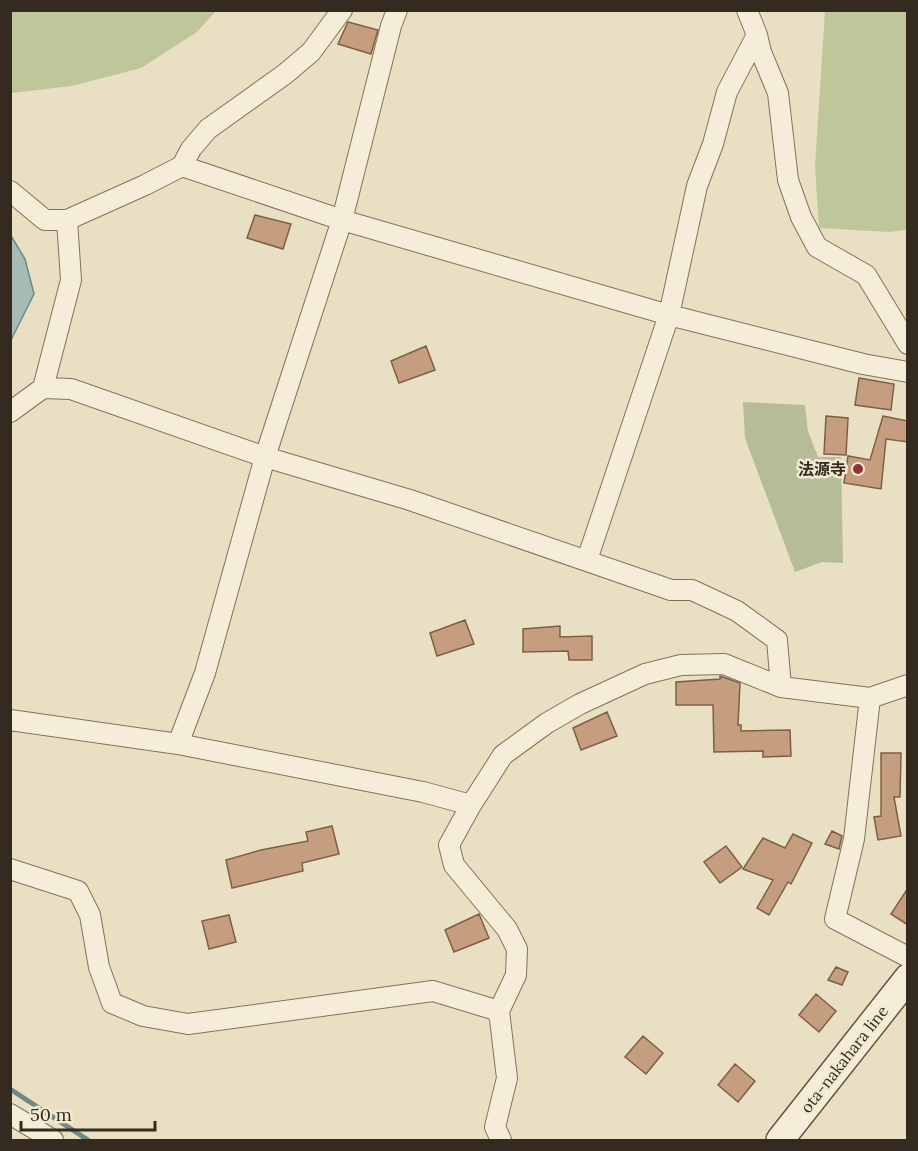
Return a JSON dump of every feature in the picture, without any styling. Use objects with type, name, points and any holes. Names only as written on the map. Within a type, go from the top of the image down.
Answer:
[{"type":"main road","name":"ota-nakahara line","points":[[780,1140],[908,978]]},
{"type":"street","points":[[10,192],[45,220],[67,220],[146,185],[182,166],[191,149],[208,129],[285,74],[311,52],[342,10]]},
{"type":"street","points":[[178,744],[205,673],[265,458],[342,220],[397,10]]},
{"type":"street","points":[[747,10],[778,93],[788,180],[801,217],[817,247],[866,275],[908,344]]},
{"type":"street","points":[[587,560],[669,315],[697,186],[713,144],[727,92],[757,34]]},
{"type":"street","points":[[182,166],[342,220],[669,315],[863,364],[908,372]]},
{"type":"street","points":[[43,388],[71,280],[67,220]]},
{"type":"street","points":[[10,412],[43,388],[71,388],[265,458],[410,500],[671,590],[692,590],[737,611],[777,640],[781,687]]},
{"type":"street","points":[[501,1140],[495,1127],[507,1078],[499,1011],[516,975],[517,949],[507,929],[454,865],[449,845],[503,755],[547,723],[580,704],[645,674],[681,665],[724,664],[781,687],[870,698],[908,685]]},
{"type":"street","points":[[870,698],[854,839],[835,919],[908,957]]},
{"type":"street","points":[[10,720],[178,744],[423,792],[471,805]]},
{"type":"street","points":[[10,869],[78,891],[90,915],[99,967],[112,1003],[143,1016],[188,1024],[433,991],[499,1011]]},
{"type":"street","points":[[10,1114],[52,1140]]},
{"type":"green space","points":[[10,11],[216,11],[197,32],[141,68],[72,86],[11,93]]},
{"type":"green space","points":[[825,11],[907,11],[907,230],[889,232],[819,228],[815,166]]},
{"type":"green space","points":[[743,402],[805,405],[808,431],[818,457],[841,457],[843,563],[822,562],[795,572],[745,438]]},
{"type":"water","points":[[10,234],[25,259],[34,294],[11,340]]},
{"type":"building","points":[[348,22],[378,30],[371,54],[338,44]]},
{"type":"building","points":[[255,215],[291,224],[283,249],[247,238]]},
{"type":"building","points":[[426,346],[435,370],[399,383],[391,361]]},
{"type":"building","points":[[859,378],[894,384],[891,410],[855,405]]},
{"type":"building","points":[[826,416],[848,418],[846,455],[824,454]]},
{"type":"building","points":[[883,416],[908,421],[908,442],[886,439],[881,489],[844,483],[848,456],[870,460]]},
{"type":"building","points":[[465,620],[474,644],[437,656],[430,633]]},
{"type":"building","points":[[560,626],[560,637],[592,636],[592,660],[569,660],[568,651],[523,652],[523,629]]},
{"type":"building","points":[[720,676],[740,683],[738,725],[741,725],[741,731],[790,730],[791,756],[763,757],[763,751],[714,752],[713,705],[676,705],[676,682],[720,679]]},
{"type":"building","points":[[607,712],[617,736],[581,750],[573,728]]},
{"type":"building","points":[[881,753],[901,753],[900,797],[894,797],[901,836],[878,840],[874,817],[881,816]]},
{"type":"building","points":[[332,826],[339,854],[302,863],[303,871],[232,888],[226,860],[261,850],[308,841],[306,832]]},
{"type":"building","points":[[832,831],[842,836],[839,849],[825,844]]},
{"type":"building","points":[[793,834],[812,843],[791,884],[788,882],[769,915],[757,908],[773,880],[743,869],[763,838],[785,848]]},
{"type":"building","points":[[726,846],[742,867],[720,883],[704,862]]},
{"type":"building","points":[[908,888],[908,925],[891,914]]},
{"type":"building","points":[[479,914],[489,938],[454,952],[445,930]]},
{"type":"building","points":[[229,915],[236,942],[209,949],[202,921]]},
{"type":"building","points":[[836,967],[848,972],[842,985],[828,980]]},
{"type":"building","points":[[816,994],[836,1011],[819,1032],[799,1015]]},
{"type":"building","points":[[643,1036],[663,1053],[646,1074],[625,1057]]},
{"type":"building","points":[[735,1064],[755,1081],[738,1102],[718,1085]]},
{"type":"waterway","points":[[10,1089],[88,1140]]},
{"type":"place","name":"法源寺","points":[[858,469]]}]
